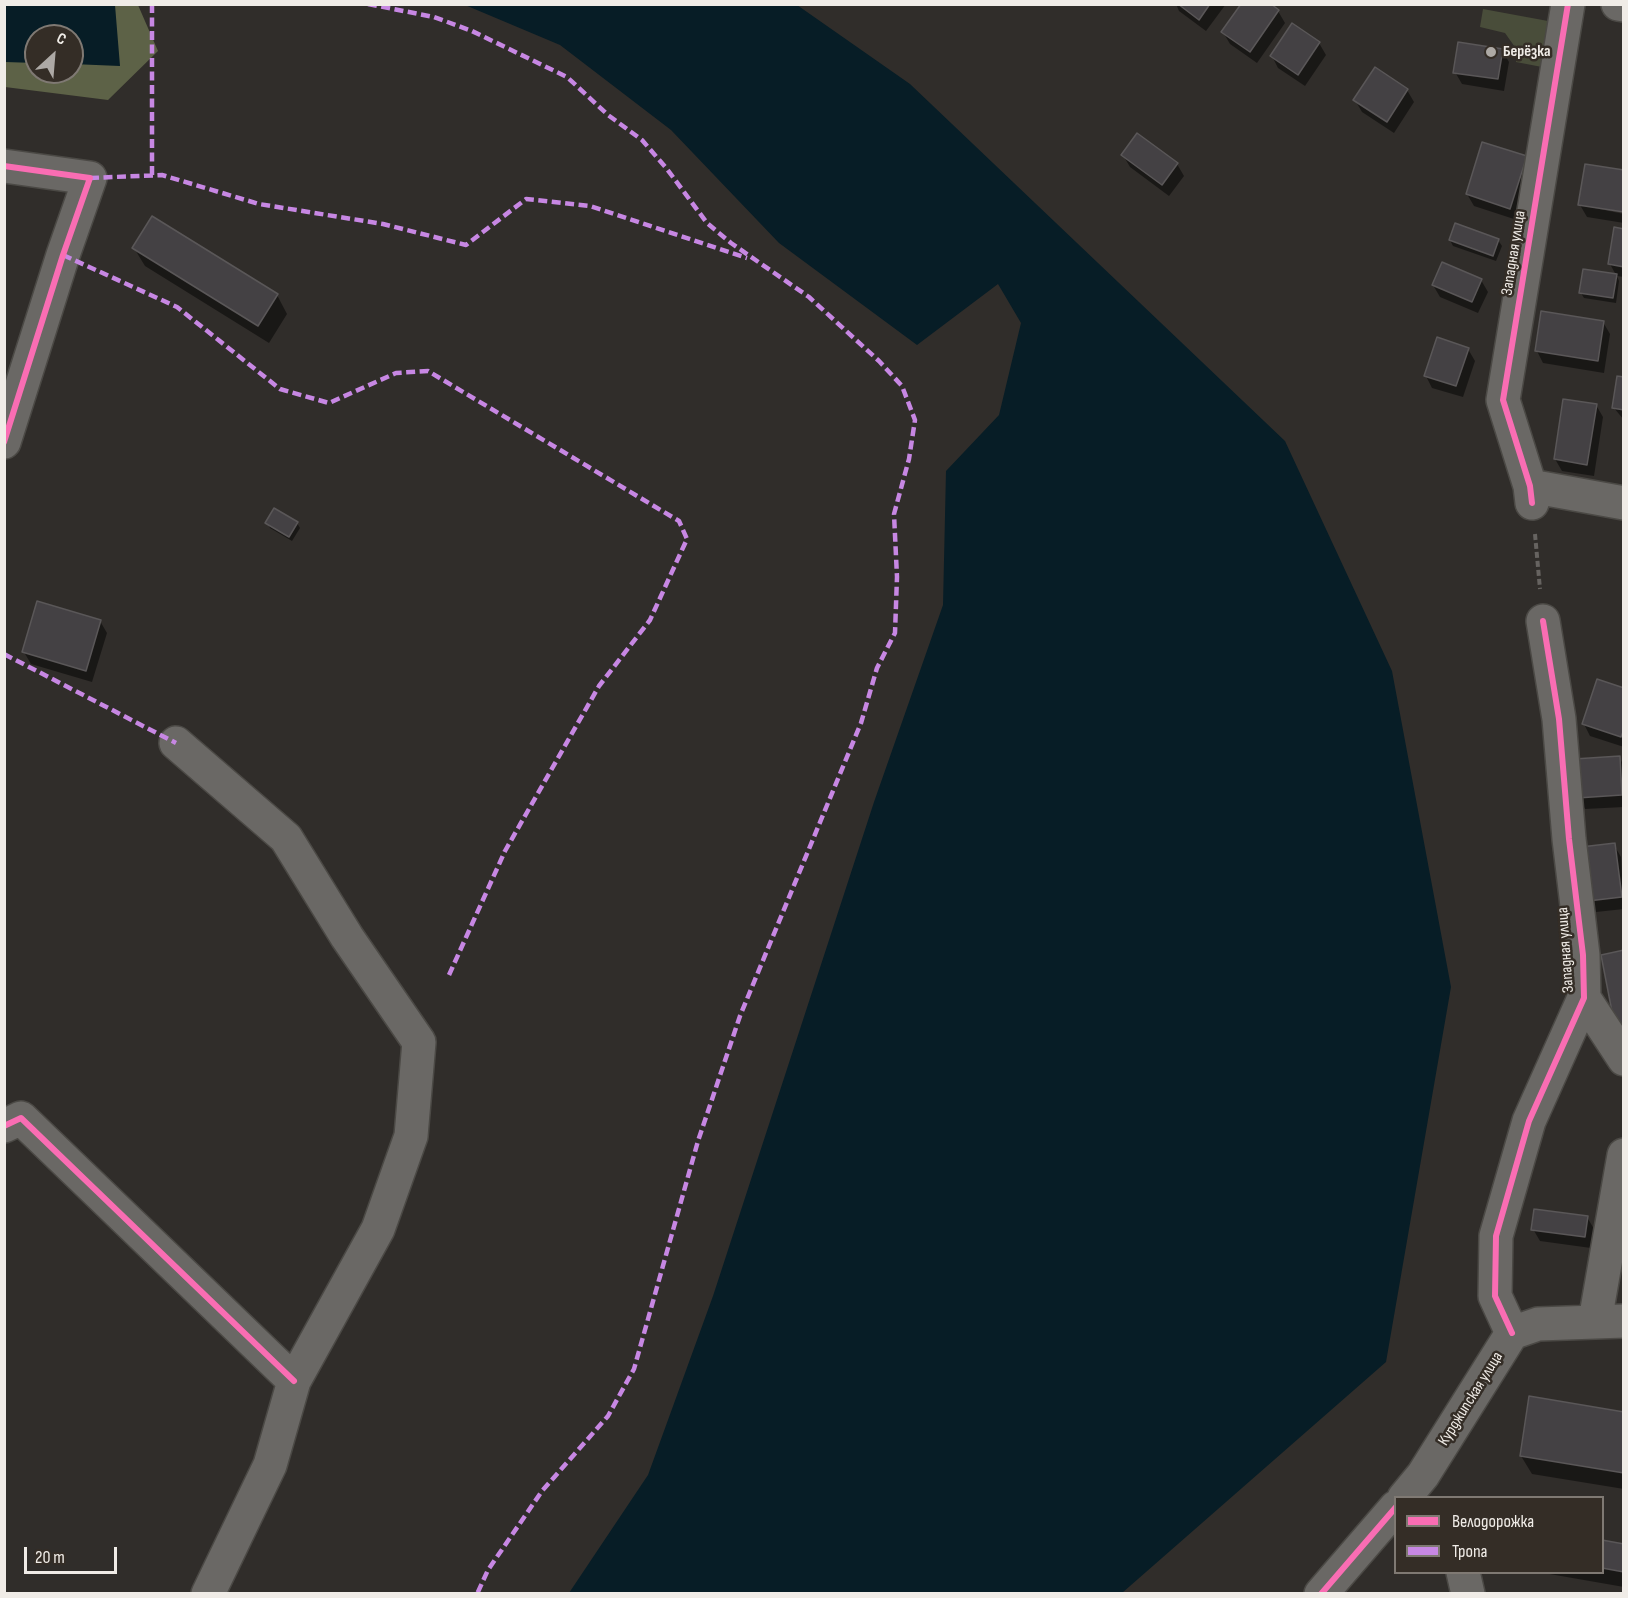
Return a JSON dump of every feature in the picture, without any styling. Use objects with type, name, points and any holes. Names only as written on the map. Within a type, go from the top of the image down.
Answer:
[{"type":"street","name":"Западная улица","points":[[1531,495],[1503,400],[1568,4]]},
{"type":"street","points":[[1618,4],[1623,6]]},
{"type":"street","points":[[4,166],[90,178],[63,255],[4,442]]},
{"type":"street","points":[[1531,495],[1623,503]]},
{"type":"street","name":"Западная улица","points":[[1512,1333],[1495,1296],[1496,1236],[1529,1121],[1584,998],[1583,955],[1569,839],[1559,719],[1543,621]]},
{"type":"street","points":[[176,743],[286,838],[347,937],[419,1042],[411,1136],[378,1229],[294,1381],[270,1464],[208,1593]]},
{"type":"street","points":[[1584,998],[1623,1059]]},
{"type":"street","points":[[10,1115],[294,1381]]},
{"type":"street","points":[[1609,1321],[1623,1155]]},
{"type":"street","name":"Курджипская улица","points":[[1420,1490],[1512,1333],[1538,1324],[1609,1321]]},
{"type":"street","points":[[1321,1593],[1394,1508]]},
{"type":"street","points":[[1463,1574],[1468,1593]]},
{"type":"path","points":[[1531,495],[1543,621]]},
{"type":"green space","points":[[5,5],[138,5],[158,51],[108,100],[5,87]]},
{"type":"green space","points":[[1483,9],[1548,21],[1542,67],[1516,62],[1517,50],[1505,33],[1480,27]]},
{"type":"water","points":[[5,4],[115,5],[120,66],[84,64],[84,24],[24,24],[24,63],[5,62]]},
{"type":"water","points":[[465,5],[797,5],[910,84],[1285,441],[1392,671],[1451,987],[1386,1362],[1122,1593],[569,1593],[648,1475],[713,1296],[874,802],[943,605],[946,471],[999,415],[1021,323],[998,284],[917,345],[779,243],[671,130],[560,45]]},
{"type":"building","points":[[1178,4],[1210,4],[1199,20]]},
{"type":"building","points":[[1241,4],[1271,4],[1279,10],[1250,52],[1221,32]]},
{"type":"building","points":[[1292,23],[1320,42],[1298,75],[1270,56]]},
{"type":"building","points":[[1458,42],[1503,49],[1498,79],[1453,73]]},
{"type":"building","points":[[1375,67],[1408,89],[1387,122],[1353,100]]},
{"type":"building","points":[[1137,133],[1178,163],[1162,185],[1121,155]]},
{"type":"building","points":[[1482,142],[1527,156],[1510,209],[1466,194]]},
{"type":"building","points":[[1585,164],[1624,170],[1624,212],[1578,205]]},
{"type":"building","points":[[152,216],[278,294],[258,326],[132,248]]},
{"type":"building","points":[[1455,223],[1499,239],[1493,256],[1449,240]]},
{"type":"building","points":[[1614,227],[1624,229],[1624,267],[1608,264]]},
{"type":"building","points":[[1442,262],[1482,279],[1472,302],[1432,285]]},
{"type":"building","points":[[1583,269],[1617,274],[1613,298],[1579,293]]},
{"type":"building","points":[[1541,311],[1604,321],[1598,361],[1535,351]]},
{"type":"building","points":[[1437,337],[1469,348],[1456,386],[1424,376]]},
{"type":"building","points":[[1617,376],[1624,377],[1624,410],[1612,408]]},
{"type":"building","points":[[1563,399],[1597,404],[1587,465],[1554,459]]},
{"type":"building","points":[[274,508],[298,522],[289,537],[265,523]]},
{"type":"building","points":[[37,601],[101,620],[86,671],[22,652]]},
{"type":"building","points":[[1597,679],[1624,688],[1624,729],[1621,737],[1582,724]]},
{"type":"building","points":[[1620,756],[1622,795],[1577,798],[1574,759]]},
{"type":"building","points":[[1615,843],[1622,897],[1588,901],[1581,847]]},
{"type":"building","points":[[1624,950],[1624,1025],[1615,1027],[1601,955]]},
{"type":"building","points":[[1534,1209],[1588,1216],[1585,1237],[1531,1230]]},
{"type":"building","points":[[1529,1396],[1624,1412],[1624,1473],[1520,1456]]},
{"type":"building","points":[[1604,1540],[1624,1544],[1624,1572],[1604,1568]]},
{"type":"marked path","points":[[152,4],[152,176]]},
{"type":"marked path","points":[[368,4],[434,17],[472,31],[567,77],[608,115],[642,140],[667,169],[707,223],[731,243],[809,297],[879,361],[902,386],[915,420],[909,459],[894,514],[897,577],[895,633],[877,668],[861,723],[740,1016],[698,1141],[634,1369],[608,1416],[542,1491],[488,1570],[477,1594]]},
{"type":"marked path","points":[[90,178],[162,175],[259,204],[383,224],[466,245],[526,199],[590,206],[747,258]]},
{"type":"marked path","points":[[63,255],[177,307],[280,389],[329,403],[396,373],[428,371],[679,521],[687,539],[650,620],[599,686],[505,851],[449,975]]},
{"type":"marked path","points":[[4,654],[176,743]]},
{"type":"cycle path","points":[[1532,503],[1530,486],[1503,400],[1568,4]]},
{"type":"cycle path","points":[[4,166],[90,178],[63,255],[4,442]]},
{"type":"cycle path","points":[[1512,1333],[1495,1296],[1496,1236],[1529,1121],[1584,998],[1583,955],[1569,839],[1559,719],[1543,621]]},
{"type":"cycle path","points":[[4,1126],[21,1118],[294,1381]]},
{"type":"cycle path","points":[[1321,1594],[1394,1509]]},
{"type":"place","name":"Берёзка","points":[[1491,52]]}]
